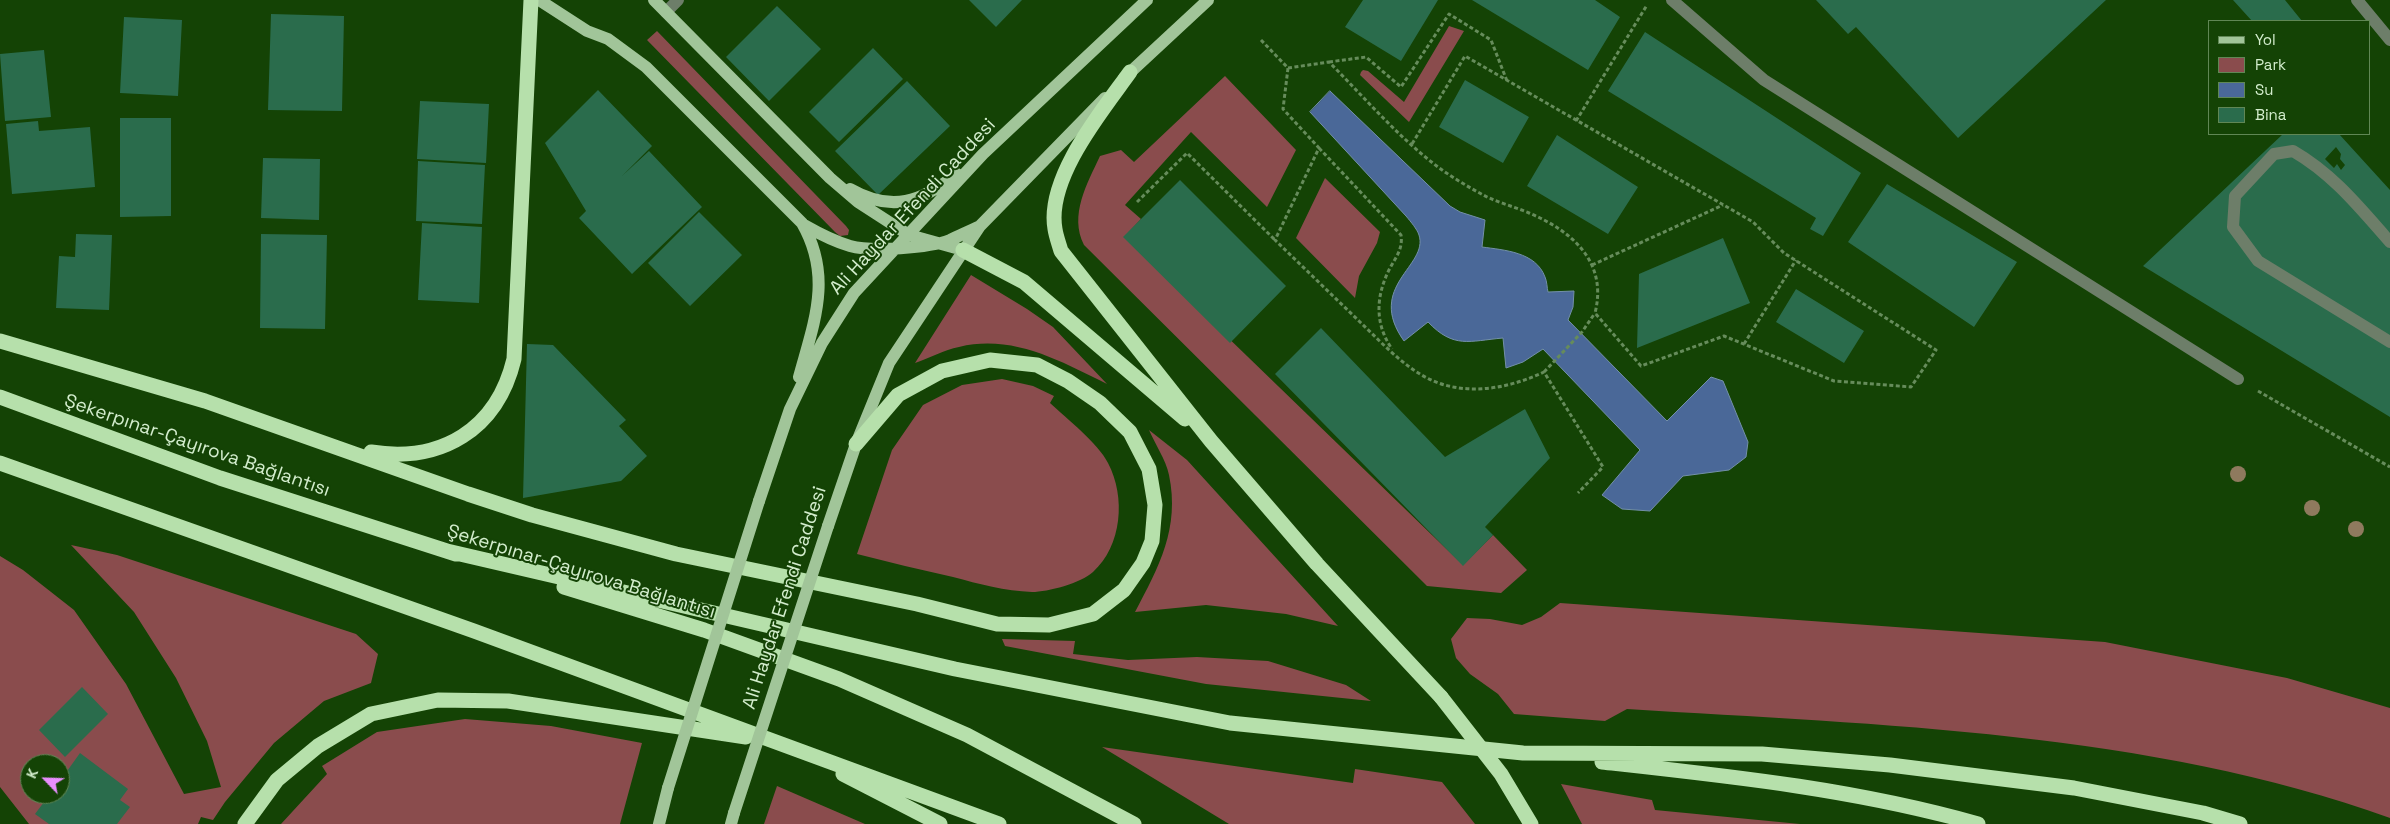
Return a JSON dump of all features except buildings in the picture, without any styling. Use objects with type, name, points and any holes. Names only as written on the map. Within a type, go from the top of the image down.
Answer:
[{"type":"highway","points":[[0,341],[205,401],[349,449],[391,455],[417,453],[441,447],[461,438],[480,423],[498,402],[509,382],[514,359],[531,0]]},
{"type":"highway","points":[[1130,72],[1092,124],[1069,162],[1056,198],[1054,227],[1061,251],[1211,441],[1317,564],[1441,697],[1501,774],[1531,824]]},
{"type":"highway","points":[[963,250],[1024,282],[1211,441]]},
{"type":"highway","points":[[205,401],[532,515],[676,554],[917,604],[997,624],[1049,625],[1093,614],[1124,590],[1143,563],[1152,541],[1155,505],[1149,469],[1130,432],[1100,403],[1068,381],[1037,365],[990,360],[942,371],[898,395],[856,444]]},
{"type":"highway","name":"Şekerpınar-Çayırova Bağlantısı","points":[[0,397],[220,478],[704,630],[839,679],[967,735],[1134,824]]},
{"type":"highway","points":[[0,463],[784,743],[1000,824]]},
{"type":"highway","points":[[448,551],[955,669],[1230,723],[1767,780],[1927,809],[1978,824]]},
{"type":"highway","points":[[245,824],[277,780],[318,746],[372,714],[438,700],[508,701],[784,743],[940,824]]},
{"type":"highway","points":[[1523,753],[1762,754],[1890,765],[2074,788],[2203,813],[2240,824]]},
{"type":"main road","points":[[539,0],[587,31],[608,39],[646,67],[802,223],[819,233],[851,246],[897,247],[949,240],[980,226]]},
{"type":"main road","points":[[654,0],[830,178],[858,202],[909,234],[963,250]]},
{"type":"main road","name":"Ali Haydar Efendi Caddesi","points":[[659,824],[668,788],[790,409],[822,343],[854,293],[983,154],[1147,0]]},
{"type":"main road","name":"Ali Haydar Efendi Caddesi","points":[[732,819],[856,444],[889,363],[980,226],[1130,72],[1208,0]]},
{"type":"main road","points":[[830,178],[862,196],[887,203],[914,201],[947,182],[983,154]]},
{"type":"main road","points":[[790,409],[820,296],[816,253],[802,223]]},
{"type":"street","points":[[666,12],[678,0]]},
{"type":"street","points":[[1672,0],[1764,80],[2238,379]]},
{"type":"street","points":[[2357,0],[2390,40]]},
{"type":"street","points":[[2390,242],[2333,178],[2315,163],[2293,151],[2274,154],[2236,196],[2234,227],[2258,261],[2390,342]]},
{"type":"path","points":[[1576,121],[1650,0]]},
{"type":"path","points":[[1288,68],[1366,57],[1401,87],[1449,14],[1491,40],[1507,82]]},
{"type":"path","points":[[1261,40],[1288,68]]},
{"type":"path","points":[[1412,144],[1465,56],[1507,82],[1753,222],[1784,253],[1936,350],[1911,387],[1834,381],[1724,336],[1641,366],[1595,313]]},
{"type":"path","points":[[1137,202],[1187,153],[1395,355],[1422,375],[1439,384],[1476,389],[1512,385],[1544,372],[1582,332],[1595,313],[1598,285],[1592,265],[1584,251],[1558,228],[1535,215],[1502,204],[1470,188],[1437,166],[1328,62]]},
{"type":"path","points":[[1288,68],[1283,109],[1401,236],[1402,244],[1382,287],[1378,310],[1383,333],[1395,355]]},
{"type":"path","points":[[1275,240],[1319,148]]},
{"type":"path","points":[[1592,265],[1723,205]]},
{"type":"path","points":[[1744,344],[1796,260]]},
{"type":"path","points":[[1544,372],[1603,466],[1578,493]]},
{"type":"path","points":[[2238,379],[2390,467]]},
{"type":"green space","points":[[1449,26],[1464,31],[1409,122],[1360,75],[1361,72],[1363,70],[1368,71],[1404,102]]},
{"type":"green space","points":[[657,31],[846,226],[849,230],[848,235],[840,236],[835,232],[647,40]]},
{"type":"green space","points":[[1225,76],[1296,150],[1267,207],[1191,132],[1125,205],[1141,219],[1124,237],[1463,565],[1493,535],[1527,570],[1501,593],[1427,586],[1084,245],[1078,222],[1079,211],[1085,189],[1100,156],[1121,150],[1134,162]]},
{"type":"green space","points":[[1325,178],[1380,232],[1377,243],[1359,276],[1355,298],[1296,238]]},
{"type":"green space","points":[[971,275],[1053,327],[1107,384],[1036,352],[998,344],[959,347],[915,363]]},
{"type":"green space","points":[[1002,379],[1033,386],[1054,396],[1050,403],[1090,439],[1108,463],[1114,476],[1119,506],[1115,535],[1103,561],[1093,572],[1081,580],[1055,589],[1032,592],[992,587],[857,554],[892,450],[923,405],[962,385]]},
{"type":"green space","points":[[1149,430],[1187,460],[1338,626],[1286,614],[1206,605],[1135,612],[1159,563],[1165,546],[1172,512],[1172,494],[1168,469]]},
{"type":"green space","points":[[71,545],[117,555],[356,634],[378,654],[371,683],[324,701],[274,743],[225,802],[213,820],[201,817],[198,824],[29,824],[0,787],[0,556],[23,570],[74,610],[126,684],[184,794],[221,787],[207,741],[176,678],[134,612]]},
{"type":"green space","points":[[1560,603],[2105,642],[2287,678],[2390,708],[2390,818],[2298,789],[2204,767],[2109,749],[2013,737],[1916,728],[1627,709],[1605,721],[1514,714],[1498,694],[1470,674],[1456,658],[1451,639],[1467,618],[1490,619],[1522,625],[1541,617]]},
{"type":"green space","points":[[1002,639],[1075,641],[1073,654],[1128,660],[1197,657],[1268,661],[1346,685],[1371,701],[1206,684],[1005,646]]},
{"type":"green space","points":[[465,719],[551,726],[642,743],[620,824],[281,824],[327,774],[322,766],[377,732]]},
{"type":"green space","points":[[1102,747],[1353,783],[1355,769],[1442,782],[1475,824],[1229,824]]},
{"type":"green space","points":[[1561,784],[1652,800],[1655,810],[1800,824],[1582,824]]},
{"type":"green space","points":[[777,786],[865,824],[764,824]]},
{"type":"water","points":[[1330,91],[1450,206],[1460,212],[1485,220],[1482,247],[1509,251],[1527,257],[1541,269],[1546,280],[1548,292],[1574,291],[1573,307],[1568,320],[1667,421],[1711,377],[1723,381],[1748,442],[1746,457],[1729,470],[1683,476],[1650,511],[1622,509],[1602,495],[1640,450],[1543,349],[1523,362],[1506,368],[1503,338],[1471,341],[1454,340],[1437,331],[1428,322],[1404,341],[1394,322],[1391,306],[1394,291],[1420,246],[1419,235],[1406,216],[1310,112]]}]
